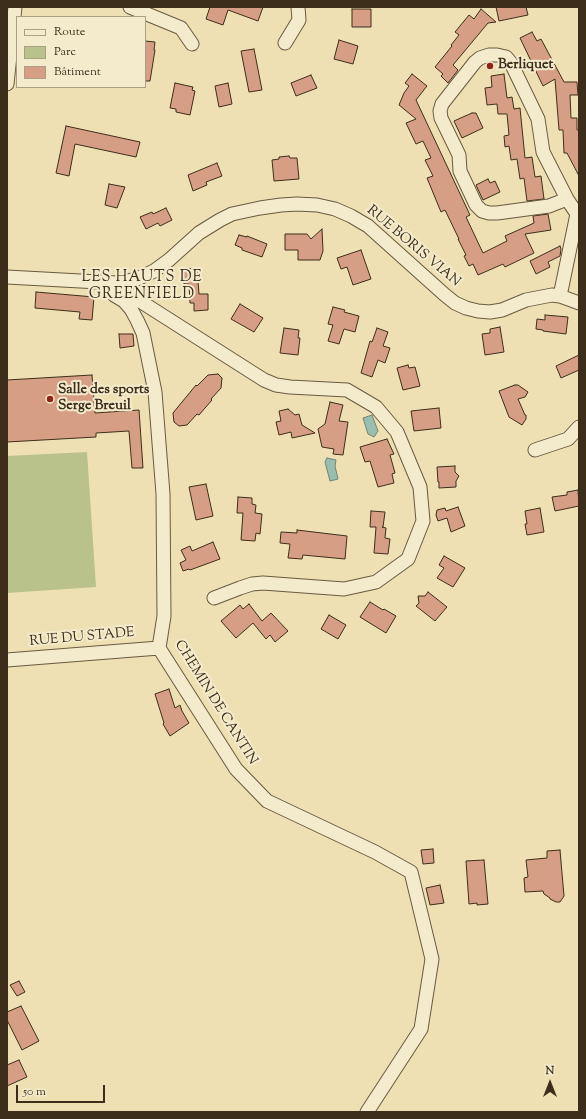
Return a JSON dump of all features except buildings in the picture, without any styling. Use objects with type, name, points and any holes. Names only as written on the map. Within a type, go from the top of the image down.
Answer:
[{"type":"street","points":[[7,84],[15,7]]},
{"type":"street","points":[[130,7],[181,28],[192,44]]},
{"type":"street","points":[[285,43],[299,20],[298,7]]},
{"type":"street","points":[[560,296],[577,214],[567,199],[543,152],[538,119],[511,63],[506,57],[497,55],[489,55],[480,58],[475,62],[442,104],[440,111],[441,118],[459,156],[460,171],[476,205],[482,211],[497,213],[549,206],[567,199]]},
{"type":"street","name":"RUE BORIS VIAN","points":[[7,277],[117,284],[137,279],[154,271],[169,260],[199,233],[232,214],[281,204],[297,204],[317,205],[335,210],[351,216],[368,226],[445,295],[455,303],[466,308],[490,312],[502,310],[526,300],[552,295],[560,296],[579,303]]},
{"type":"street","points":[[101,282],[121,289],[253,373],[276,385],[347,390],[376,407],[397,432],[420,487],[423,521],[408,559],[376,582],[344,589],[263,583],[252,584],[214,598]]},
{"type":"street","name":"CHEMIN DE CANTIN","points":[[101,282],[114,295],[124,301],[131,309],[137,320],[143,333],[155,392],[163,494],[164,616],[159,648],[236,769],[267,801],[375,852],[411,872],[432,959],[421,1029],[367,1112]]},
{"type":"street","points":[[535,450],[568,438],[579,427]]},
{"type":"street","name":"RUE DU STADE","points":[[7,660],[159,648]]},
{"type":"green space","points":[[87,452],[96,587],[7,593],[7,456]]},
{"type":"shaded area","points":[[372,415],[378,431],[374,437],[368,434],[363,418]]},
{"type":"shaded area","points":[[327,458],[336,460],[335,466],[338,479],[330,481],[325,462]]},
{"type":"place","name":"Berliquet","points":[[490,66]]},
{"type":"place","name":"Salle des sports Serge Breuil","points":[[50,399]]},
{"type":"district","name":"LES HAUTS DE GREENFIELD","points":[[142,286]]}]
